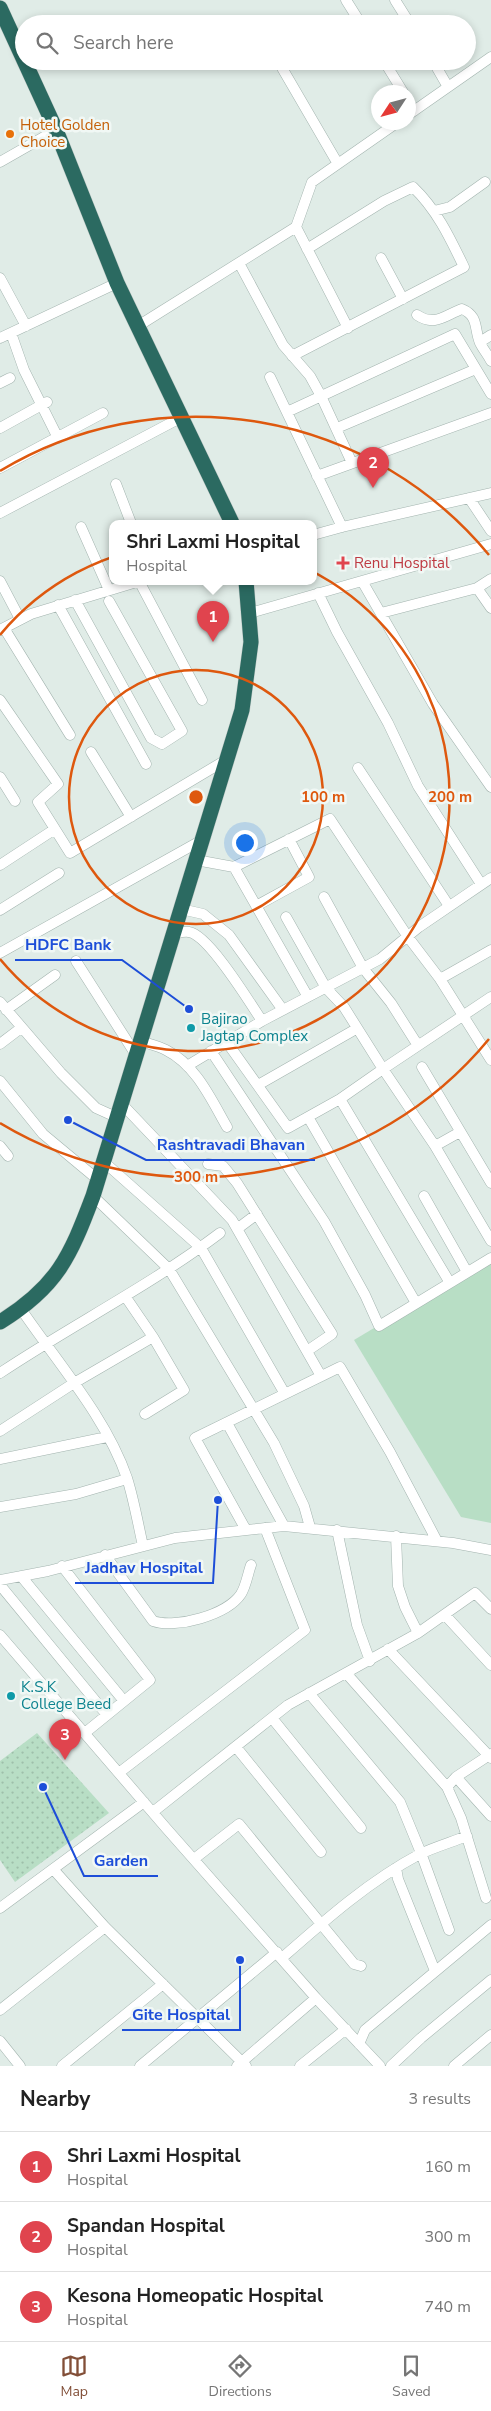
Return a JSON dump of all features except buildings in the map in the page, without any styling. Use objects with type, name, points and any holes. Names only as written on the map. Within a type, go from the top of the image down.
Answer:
[{"type":"highway","points":[[0,8],[15,41]]},
{"type":"highway","points":[[28,70],[56,130],[117,283],[231,520]]},
{"type":"highway","points":[[0,1322],[21,1309],[52,1282],[69,1255],[93,1196],[242,710],[251,642],[246,585]]},
{"type":"street","points":[[346,0],[355,15]]},
{"type":"street","points":[[395,0],[404,15]]},
{"type":"street","points":[[476,67],[491,57]]},
{"type":"street","points":[[283,70],[338,164]]},
{"type":"street","points":[[390,70],[399,85]]},
{"type":"street","points":[[438,70],[448,87]]},
{"type":"street","points":[[416,109],[472,70]]},
{"type":"street","points":[[0,162],[56,130]]},
{"type":"street","points":[[138,326],[296,228],[312,182],[387,130]]},
{"type":"street","points":[[434,211],[450,207],[485,182]]},
{"type":"street","points":[[292,356],[464,267],[449,234],[434,211],[413,187],[384,201],[307,249]]},
{"type":"street","points":[[296,228],[348,328]]},
{"type":"street","points":[[381,258],[403,299]]},
{"type":"street","points":[[239,263],[283,345],[310,376],[337,428],[352,463]]},
{"type":"street","points":[[0,278],[26,326]]},
{"type":"street","points":[[0,338],[117,283]]},
{"type":"street","points":[[417,315],[426,321],[438,321],[462,309],[470,312],[476,322],[480,342],[491,361]]},
{"type":"street","points":[[12,332],[24,370],[46,403],[58,438]]},
{"type":"street","points":[[286,412],[455,334],[491,394]]},
{"type":"street","points":[[480,342],[491,335]]},
{"type":"street","points":[[337,428],[476,369]]},
{"type":"street","points":[[270,377],[342,527]]},
{"type":"street","points":[[0,383],[10,378]]},
{"type":"street","points":[[0,428],[46,403]]},
{"type":"street","points":[[317,476],[491,413]]},
{"type":"street","points":[[0,468],[103,414]]},
{"type":"street","points":[[0,513],[182,417]]},
{"type":"street","points":[[116,484],[130,520]]},
{"type":"street","points":[[317,534],[491,493]]},
{"type":"street","points":[[469,498],[491,531]]},
{"type":"street","points":[[75,600],[151,738],[162,744],[182,731],[109,596],[80,527]]},
{"type":"street","points":[[250,613],[491,544]]},
{"type":"street","points":[[381,613],[477,588],[491,578]]},
{"type":"street","points":[[0,580],[20,619]]},
{"type":"street","points":[[362,581],[433,704],[491,787]]},
{"type":"street","points":[[70,735],[2,629],[20,619],[58,605],[75,600],[109,596],[132,585]]},
{"type":"street","points":[[142,585],[202,700]]},
{"type":"street","points":[[477,588],[491,608]]},
{"type":"street","points":[[318,593],[337,632],[388,723],[418,786],[481,884]]},
{"type":"street","points":[[58,605],[146,764]]},
{"type":"street","points":[[0,700],[58,784],[38,802],[70,853],[226,760]]},
{"type":"street","points":[[91,752],[131,817]]},
{"type":"street","points":[[358,768],[449,906]]},
{"type":"street","points":[[0,777],[15,801]]},
{"type":"street","points":[[196,860],[234,867],[330,819],[408,937],[440,979],[462,1015],[487,1046],[491,1060]]},
{"type":"street","points":[[0,865],[55,829]]},
{"type":"street","points":[[256,906],[309,877],[289,839]]},
{"type":"street","points":[[0,953],[202,840]]},
{"type":"street","points":[[234,867],[308,997]]},
{"type":"street","points":[[0,910],[59,873]]},
{"type":"street","points":[[187,1066],[262,1021],[380,959],[449,906],[491,878]]},
{"type":"street","points":[[324,897],[363,968],[391,1003],[417,1044]]},
{"type":"street","points":[[181,909],[203,914],[229,935],[283,1010]]},
{"type":"street","points":[[286,917],[326,988],[344,1007],[356,1029],[435,1146],[491,1242]]},
{"type":"street","points":[[173,934],[189,932],[199,937],[222,962],[262,1021]]},
{"type":"street","points":[[440,979],[491,950]]},
{"type":"street","points":[[76,961],[138,1048],[166,1050],[187,1066],[198,1077],[227,1127]]},
{"type":"street","points":[[55,975],[3,1006],[61,1073],[96,1108],[118,1110],[232,1220],[321,1376]]},
{"type":"street","points":[[226,1041],[288,1128],[340,1099],[417,1044],[491,997]]},
{"type":"street","points":[[0,1044],[21,1028]]},
{"type":"street","points":[[258,1085],[356,1029]]},
{"type":"street","points":[[211,1051],[324,1222],[365,1295],[379,1326],[491,1258]]},
{"type":"street","points":[[422,1067],[491,1184]]},
{"type":"street","points":[[0,1081],[43,1134],[97,1179]]},
{"type":"street","points":[[340,1099],[450,1283]]},
{"type":"street","points":[[308,1116],[416,1303]]},
{"type":"street","points":[[435,1146],[460,1132]]},
{"type":"street","points":[[0,1146],[8,1156]]},
{"type":"street","points":[[103,1161],[201,1248],[285,1394]]},
{"type":"street","points":[[208,1164],[223,1166],[237,1183],[332,1334],[307,1352]]},
{"type":"street","points":[[93,1196],[168,1269],[255,1409],[304,1506],[310,1527]]},
{"type":"street","points":[[424,1196],[468,1272]]},
{"type":"street","points":[[237,1228],[257,1214]]},
{"type":"street","points":[[0,1373],[201,1248],[220,1233]]},
{"type":"street","points":[[125,1296],[153,1337],[184,1390],[145,1414]]},
{"type":"street","points":[[21,1309],[44,1344],[74,1383],[108,1437],[127,1479],[143,1546]]},
{"type":"street","points":[[0,1431],[74,1383],[153,1337]]},
{"type":"street","points":[[246,1530],[195,1438],[340,1366],[390,1452],[437,1541]]},
{"type":"street","points":[[227,1423],[284,1526]]},
{"type":"street","points":[[0,1459],[108,1437]]},
{"type":"street","points":[[0,1507],[76,1494],[127,1479]]},
{"type":"street","points":[[0,1580],[174,1538],[284,1526],[396,1536],[491,1550]]},
{"type":"street","points":[[120,1772],[305,1630],[266,1528]]},
{"type":"street","points":[[337,1530],[356,1618],[370,1661]]},
{"type":"street","points":[[396,1536],[398,1586],[405,1607],[418,1632]]},
{"type":"street","points":[[105,1555],[153,1621],[165,1625],[181,1624],[222,1609],[240,1594],[251,1564]]},
{"type":"street","points":[[62,1566],[150,1680],[86,1732]]},
{"type":"street","points":[[21,1576],[124,1701]]},
{"type":"street","points":[[0,1585],[107,1714]]},
{"type":"street","points":[[153,1812],[272,1718],[309,1693],[370,1661],[418,1632],[475,1593],[491,1609]]},
{"type":"street","points":[[445,1615],[491,1665]]},
{"type":"street","points":[[0,1635],[316,1998],[380,2066]]},
{"type":"street","points":[[388,1649],[490,1756],[456,1777],[447,1787]]},
{"type":"street","points":[[346,1673],[447,1787],[467,1836],[486,1898]]},
{"type":"street","points":[[309,1693],[400,1802],[422,1854],[449,1930]]},
{"type":"street","points":[[272,1718],[361,1828]]},
{"type":"street","points":[[236,1747],[321,1852]]},
{"type":"street","points":[[456,1777],[491,1816]]},
{"type":"street","points":[[0,1908],[144,1802]]},
{"type":"street","points":[[194,1859],[239,1824],[354,1964],[361,1966]]},
{"type":"street","points":[[146,2064],[198,2018],[396,1868],[422,1854],[467,1836]]},
{"type":"street","points":[[396,1868],[398,1879],[435,1971]]},
{"type":"street","points":[[53,1869],[105,1927],[242,2064],[316,1998]]},
{"type":"street","points":[[359,2044],[364,2030],[491,1925]]},
{"type":"street","points":[[0,2010],[105,1927]]},
{"type":"street","points":[[391,2066],[421,2038],[491,1980]]},
{"type":"street","points":[[62,2066],[162,1984]]},
{"type":"street","points":[[300,2066],[346,2029]]},
{"type":"street","points":[[454,2066],[491,2035]]},
{"type":"street","points":[[0,2041],[20,2066]]},
{"type":"green space","points":[[491,1258],[491,1523],[461,1517],[354,1340]]},
{"type":"green space","points":[[37,1733],[109,1813],[15,1882],[0,1860],[0,1761]]},
{"type":"place","name":"Hotel Golden Choice","points":[[10,134]]},
{"type":"place","name":"Spandan Hospital","points":[[373,488]]},
{"type":"place","name":"Renu Hospital","points":[[343,563]]},
{"type":"place","name":"Shri Laxmi Hospital","points":[[213,642]]},
{"type":"place","name":"HDFC Bank","points":[[189,1009]]},
{"type":"place","name":"Bajirao Jagtap Complex","points":[[191,1028]]},
{"type":"place","name":"Rashtravadi Bhavan","points":[[68,1120]]},
{"type":"place","name":"Jadhav Hospital","points":[[218,1500]]},
{"type":"place","name":"K.S.K College Beed","points":[[11,1696]]},
{"type":"place","name":"Kesona Homeopatic Hospital","points":[[65,1760]]},
{"type":"place","name":"Garden","points":[[43,1787]]},
{"type":"place","name":"Gite Hospital","points":[[240,1960]]}]
